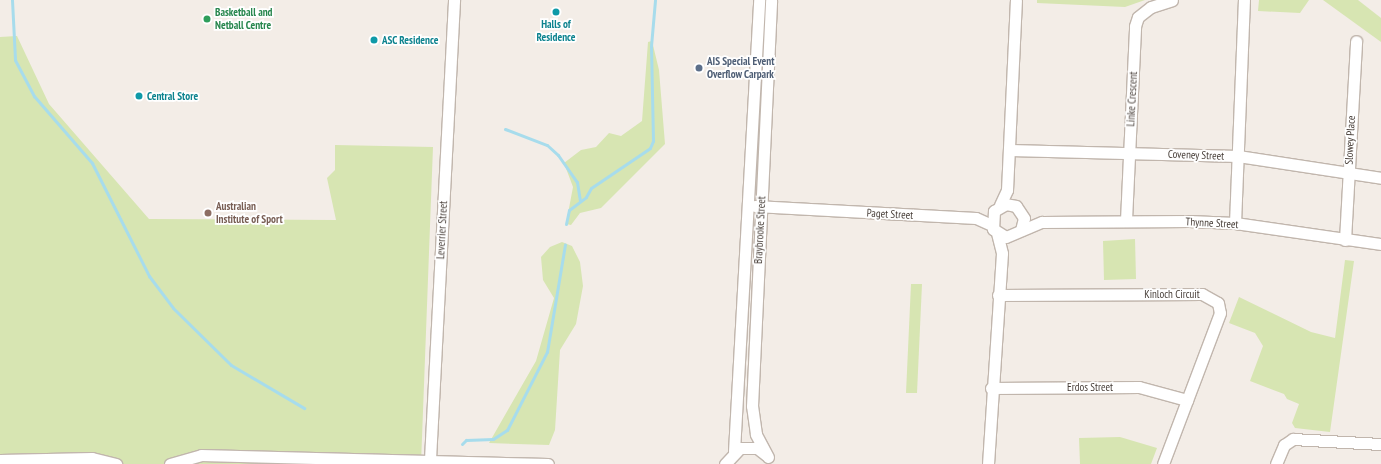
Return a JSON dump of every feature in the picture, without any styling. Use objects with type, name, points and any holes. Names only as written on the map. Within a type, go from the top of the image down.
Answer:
[{"type":"street","name":"Leverrier Street","points":[[430,459],[454,0]]},
{"type":"street","name":"Braybrooke Street","points":[[734,451],[749,208],[759,0]]},
{"type":"street","name":"Braybrooke Street","points":[[770,461],[756,434],[752,406],[771,0]]},
{"type":"street","points":[[988,464],[998,295],[1002,253],[994,229],[997,208],[1007,190],[1016,0]]},
{"type":"street","name":"Linke Crescent","points":[[1126,220],[1135,26],[1138,16],[1150,7],[1172,0]]},
{"type":"street","points":[[1235,223],[1244,0]]},
{"type":"street","name":"Slowey Place","points":[[1345,240],[1356,41]]},
{"type":"street","name":"Coveney Street","points":[[1010,150],[1238,156],[1348,175],[1381,178]]},
{"type":"street","points":[[1002,253],[1017,233],[1019,209],[1007,190]]},
{"type":"street","name":"Paget Street","points":[[749,208],[976,218],[997,208]]},
{"type":"street","points":[[997,208],[1019,209]]},
{"type":"street","name":"Thynne Street","points":[[1019,209],[1042,222]]},
{"type":"street","name":"Paget Street","points":[[976,218],[994,229],[1017,233]]},
{"type":"street","name":"Thynne Street","points":[[1017,233],[1042,222],[1126,220],[1235,223],[1381,244]]},
{"type":"street","name":"Kinloch Circuit","points":[[998,295],[1212,296],[1220,313],[1163,464]]},
{"type":"street","name":"Erdos Street","points":[[992,388],[1139,387],[1187,400]]},
{"type":"street","points":[[1276,464],[1284,444],[1293,439],[1381,444]]},
{"type":"street","points":[[723,464],[734,451],[753,447],[770,461]]},
{"type":"street","points":[[174,463],[201,455],[430,459],[548,464]]},
{"type":"street","points":[[0,460],[92,458],[116,464]]},
{"type":"green space","points":[[1037,0],[1145,0],[1125,7],[1037,3]]},
{"type":"green space","points":[[1259,0],[1309,0],[1300,13],[1258,11]]},
{"type":"green space","points":[[1323,0],[1358,0],[1381,18],[1381,42]]},
{"type":"green space","name":"Australian Institute of Sport","points":[[17,36],[49,104],[149,219],[336,220],[327,178],[335,170],[335,145],[433,147],[421,464],[0,464],[0,37]]},
{"type":"green space","points":[[652,41],[659,70],[665,144],[601,208],[580,213],[571,225],[566,224],[573,187],[564,163],[581,150],[596,147],[609,133],[621,136],[642,121],[648,42]]},
{"type":"green space","points":[[1135,239],[1136,279],[1104,280],[1103,241]]},
{"type":"green space","points":[[562,242],[572,246],[580,262],[583,286],[576,324],[560,350],[555,430],[549,445],[489,443],[536,361],[554,298],[543,280],[541,257],[550,247]]},
{"type":"green space","points":[[1345,260],[1354,261],[1330,432],[1295,428],[1292,423],[1299,404],[1287,399],[1284,394],[1250,381],[1263,346],[1255,333],[1229,323],[1239,297],[1311,332],[1335,338]]},
{"type":"green space","points":[[911,284],[922,284],[917,393],[906,393]]},
{"type":"green space","points":[[1120,437],[1157,448],[1151,464],[1080,464],[1079,438]]},
{"type":"waterway","points":[[12,0],[15,60],[34,96],[92,163],[149,276],[173,308],[231,365],[304,408]]},
{"type":"waterway","points":[[566,224],[569,210],[586,197],[591,188],[650,148],[653,141],[651,46],[655,0]]},
{"type":"waterway","points":[[505,129],[547,145],[558,155],[577,182],[580,201]]},
{"type":"waterway","points":[[462,444],[466,440],[493,439],[507,430],[547,352],[565,245]]},
{"type":"place","name":"Halls of Residence","points":[[556,12]]},
{"type":"place","name":"Basketball and Netball Centre","points":[[207,19]]},
{"type":"place","name":"ASC Residence","points":[[374,40]]},
{"type":"place","name":"AIS Special Event Overflow Carpark","points":[[699,68]]},
{"type":"place","name":"Central Store","points":[[139,96]]},
{"type":"place","name":"Australian Institute of Sport","points":[[208,213]]}]
